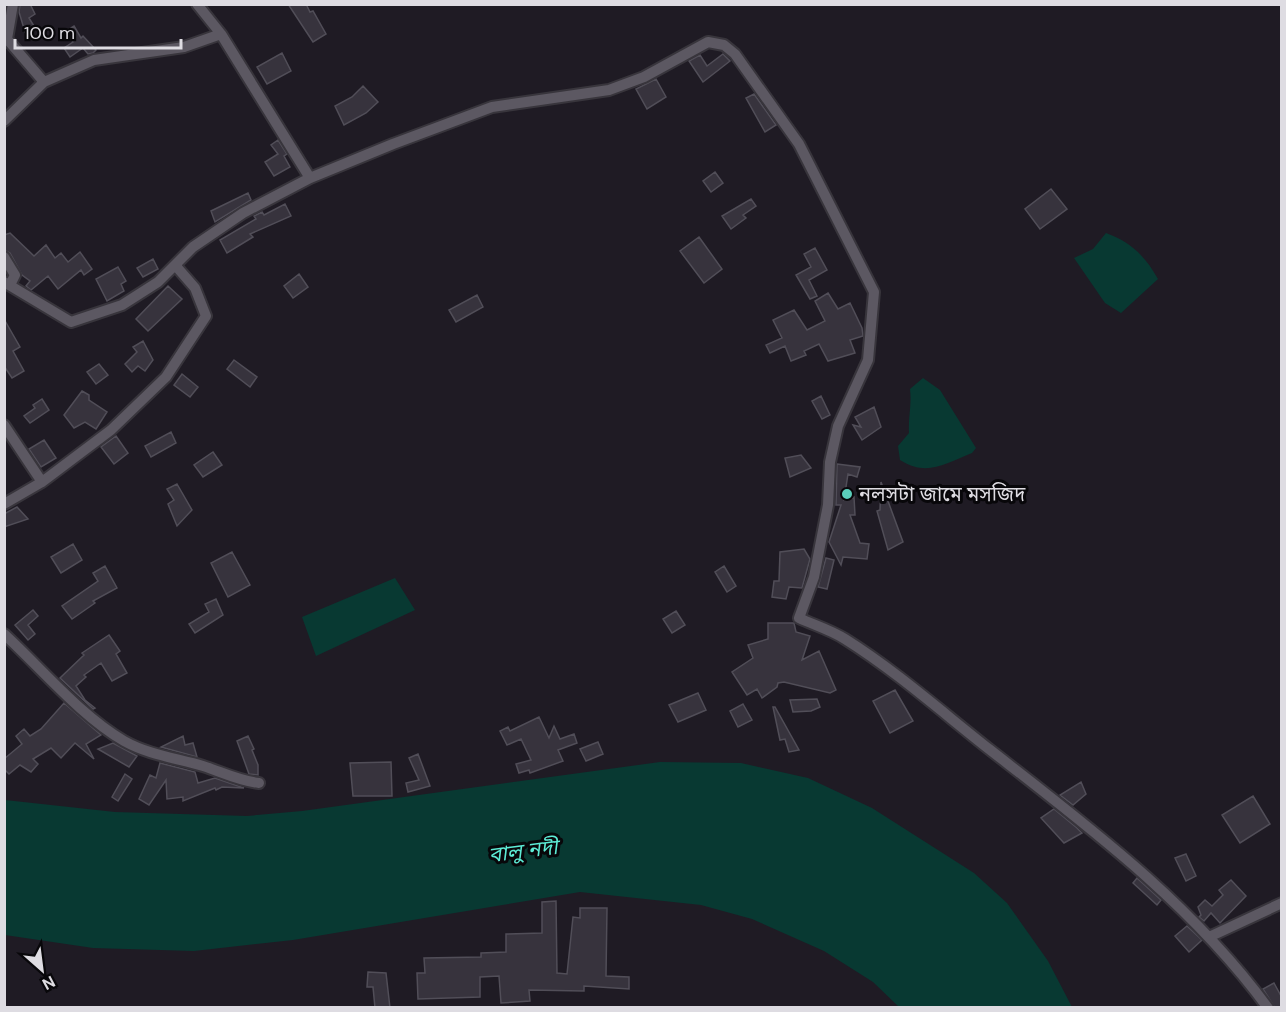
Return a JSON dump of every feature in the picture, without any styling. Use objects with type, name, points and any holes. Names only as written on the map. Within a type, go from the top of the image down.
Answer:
[{"type":"street","points":[[13,4],[7,39],[44,82]]},
{"type":"street","points":[[197,4],[221,34],[310,178]]},
{"type":"street","points":[[4,121],[44,82],[94,60],[184,46],[221,34]]},
{"type":"street","points":[[4,257],[15,275],[7,284],[71,322],[122,305],[158,282],[194,247],[243,213],[310,178],[492,107],[609,90],[644,77],[708,42],[724,45],[735,54],[799,144],[874,292],[868,360],[838,426],[830,462],[828,505],[816,566],[799,618],[843,638],[908,683],[1079,819],[1184,910],[1268,1008]]},
{"type":"street","points":[[4,504],[42,482],[111,430],[166,377],[206,316],[195,288],[175,265]]},
{"type":"street","points":[[4,425],[42,482]]},
{"type":"street","points":[[4,634],[81,706],[124,741],[168,759],[201,765],[247,782],[259,783]]},
{"type":"street","points":[[1209,937],[1281,903]]},
{"type":"water","points":[[1106,233],[1123,241],[1136,251],[1148,263],[1158,279],[1121,313],[1105,303],[1074,258],[1093,249]]},
{"type":"water","points":[[923,378],[940,390],[976,448],[972,453],[936,467],[919,468],[900,460],[898,446],[909,433],[910,389]]},
{"type":"water","points":[[395,578],[415,610],[316,656],[302,617]]},
{"type":"water","name":"বালু নদী","points":[[660,762],[741,763],[808,778],[872,808],[974,873],[1007,903],[1048,961],[1072,1007],[899,1007],[873,982],[824,951],[752,919],[701,905],[580,892],[293,940],[194,951],[93,948],[5,935],[5,800],[115,812],[247,816],[302,811]]},
{"type":"building","points":[[20,4],[30,4],[35,14],[29,18],[34,26],[25,32],[19,12]]},
{"type":"building","points":[[288,4],[306,4],[310,12],[313,11],[326,34],[313,42]]},
{"type":"building","points":[[74,26],[81,38],[83,36],[96,50],[93,53],[88,54],[83,48],[70,57],[64,48],[73,42],[66,31]]},
{"type":"building","points":[[282,53],[291,71],[267,84],[257,67]]},
{"type":"building","points":[[723,54],[730,61],[703,82],[689,61],[700,55],[707,66]]},
{"type":"building","points":[[656,79],[666,97],[647,109],[636,89]]},
{"type":"building","points":[[363,86],[378,102],[366,113],[344,125],[335,106],[352,97]]},
{"type":"building","points":[[754,94],[776,125],[765,132],[746,98]]},
{"type":"building","points":[[278,140],[287,154],[284,156],[290,167],[274,176],[265,162],[278,154],[271,145]]},
{"type":"building","points":[[715,172],[723,183],[711,192],[703,181]]},
{"type":"building","points":[[1051,189],[1067,209],[1040,229],[1025,209]]},
{"type":"building","points":[[248,193],[251,200],[215,222],[211,211]]},
{"type":"building","points":[[751,199],[756,206],[743,215],[746,218],[731,229],[722,216]]},
{"type":"building","points":[[285,204],[291,216],[250,234],[253,237],[227,253],[220,240],[256,219],[254,216],[262,212],[264,215]]},
{"type":"building","points":[[10,233],[34,256],[46,245],[55,258],[61,253],[68,262],[80,252],[92,269],[84,275],[81,270],[58,289],[48,276],[31,290],[26,286],[30,281],[22,275],[10,253],[4,250],[4,235]]},
{"type":"building","points":[[699,237],[722,269],[704,283],[680,251]]},
{"type":"building","points":[[815,248],[827,270],[809,280],[817,296],[810,299],[796,275],[811,267],[804,254]]},
{"type":"building","points":[[153,259],[158,269],[143,277],[137,268]]},
{"type":"building","points":[[118,267],[126,281],[121,284],[124,291],[107,301],[96,279]]},
{"type":"building","points":[[299,274],[308,287],[293,298],[284,286]]},
{"type":"building","points":[[168,286],[182,299],[148,331],[136,319]]},
{"type":"building","points":[[828,293],[838,309],[850,303],[862,328],[863,336],[850,340],[855,353],[828,361],[819,344],[804,351],[806,355],[791,361],[785,346],[770,353],[766,345],[782,338],[773,320],[794,310],[807,330],[825,321],[815,301]]},
{"type":"building","points":[[477,295],[483,307],[456,322],[449,310]]},
{"type":"building","points":[[4,319],[20,347],[13,351],[24,371],[12,378],[4,366]]},
{"type":"building","points":[[143,341],[153,360],[145,371],[138,366],[132,372],[125,364],[137,352],[133,347]]},
{"type":"building","points":[[234,360],[257,377],[250,387],[227,369]]},
{"type":"building","points":[[99,364],[108,375],[96,384],[87,372]]},
{"type":"building","points":[[182,374],[198,387],[190,397],[174,385]]},
{"type":"building","points":[[82,391],[89,395],[89,400],[107,412],[96,429],[85,422],[74,428],[64,415]]},
{"type":"building","points":[[821,396],[830,415],[822,419],[812,401]]},
{"type":"building","points":[[42,399],[49,410],[30,423],[24,416],[35,408],[33,405]]},
{"type":"building","points":[[874,407],[881,427],[862,440],[853,425],[861,427],[855,417]]},
{"type":"building","points":[[171,432],[176,443],[151,457],[145,446]]},
{"type":"building","points":[[116,436],[128,453],[114,464],[101,447]]},
{"type":"building","points":[[44,440],[56,458],[41,467],[29,449]]},
{"type":"building","points":[[213,452],[222,465],[203,477],[194,465]]},
{"type":"building","points":[[801,455],[811,468],[790,477],[785,458]]},
{"type":"building","points":[[837,464],[860,467],[857,477],[848,474],[844,500],[854,497],[855,515],[850,515],[860,543],[869,544],[867,559],[843,557],[841,565],[829,542],[841,505],[836,505]]},
{"type":"building","points":[[881,482],[903,542],[888,550],[877,511],[880,510]]},
{"type":"building","points":[[177,484],[192,510],[177,526],[168,504],[174,500],[167,489]]},
{"type":"building","points":[[17,507],[28,519],[4,527],[4,514]]},
{"type":"building","points":[[73,544],[82,560],[61,573],[51,557]]},
{"type":"building","points":[[804,549],[810,559],[802,588],[789,587],[786,599],[772,597],[774,581],[779,581],[780,552]]},
{"type":"building","points":[[232,552],[250,585],[228,597],[211,563]]},
{"type":"building","points":[[826,558],[834,560],[827,589],[818,587]]},
{"type":"building","points":[[105,566],[117,588],[93,601],[95,603],[72,619],[62,606],[98,581],[93,573]]},
{"type":"building","points":[[724,566],[736,586],[727,592],[715,572]]},
{"type":"building","points":[[216,599],[223,615],[195,633],[189,624],[209,612],[205,604]]},
{"type":"building","points":[[33,610],[38,616],[28,625],[35,634],[28,640],[15,625]]},
{"type":"building","points":[[676,611],[685,625],[672,633],[663,619]]},
{"type":"building","points":[[768,623],[794,623],[796,632],[810,636],[802,660],[819,651],[836,690],[830,693],[784,682],[778,683],[777,687],[762,698],[757,689],[747,695],[732,672],[753,658],[748,645],[768,639]]},
{"type":"building","points":[[109,635],[120,651],[116,654],[127,673],[112,681],[101,663],[84,675],[86,677],[76,686],[85,700],[95,708],[93,709],[60,678],[84,655],[82,653]]},
{"type":"building","points":[[895,690],[913,721],[890,733],[873,701]]},
{"type":"building","points":[[698,693],[706,710],[678,722],[669,705]]},
{"type":"building","points":[[817,699],[820,707],[811,711],[793,712],[790,700]]},
{"type":"building","points":[[64,703],[101,735],[86,744],[94,759],[75,743],[61,758],[51,748],[33,759],[38,764],[31,772],[20,765],[9,774],[4,769],[4,759],[22,744],[16,736],[24,729],[30,736],[41,729]]},
{"type":"building","points":[[743,704],[752,720],[738,727],[730,711]]},
{"type":"building","points":[[773,707],[799,750],[789,752],[785,739],[780,740]]},
{"type":"building","points":[[539,717],[549,738],[554,726],[560,739],[574,734],[577,743],[558,750],[563,761],[530,773],[529,770],[519,773],[516,764],[531,760],[521,739],[507,745],[500,731],[508,727],[510,731]]},
{"type":"building","points":[[183,736],[185,745],[193,743],[197,757],[161,747]]},
{"type":"building","points":[[248,736],[254,749],[252,750],[258,765],[258,775],[249,774],[237,741]]},
{"type":"building","points":[[598,742],[603,754],[586,761],[580,749]]},
{"type":"building","points":[[113,743],[137,756],[129,767],[98,749]]},
{"type":"building","points":[[418,754],[430,786],[408,792],[406,783],[419,780],[409,758]]},
{"type":"building","points":[[391,762],[392,796],[353,796],[350,763]]},
{"type":"building","points":[[160,763],[195,772],[198,783],[215,778],[244,788],[222,787],[216,790],[215,788],[183,801],[183,797],[167,799],[166,780],[149,805],[139,799],[150,775],[156,778]]},
{"type":"building","points":[[125,774],[132,779],[118,801],[112,797]]},
{"type":"building","points":[[1081,782],[1086,794],[1073,805],[1060,795]]},
{"type":"building","points":[[1253,796],[1270,824],[1240,843],[1222,815]]},
{"type":"building","points":[[1054,809],[1082,833],[1064,843],[1041,818]]},
{"type":"building","points":[[1186,854],[1196,876],[1186,881],[1175,858]]},
{"type":"building","points":[[1137,878],[1161,900],[1157,905],[1133,883]]},
{"type":"building","points":[[1231,880],[1246,896],[1220,923],[1211,913],[1204,921],[1199,917],[1201,915],[1198,907],[1205,900],[1212,906],[1223,895],[1219,890]]},
{"type":"building","points":[[556,901],[557,973],[567,974],[573,917],[580,918],[580,908],[607,908],[606,976],[629,977],[629,989],[584,986],[584,991],[529,990],[530,1001],[501,1003],[499,976],[480,977],[480,997],[418,999],[417,973],[425,973],[424,958],[481,957],[481,953],[506,952],[506,934],[542,933],[542,902]]},
{"type":"building","points":[[1187,926],[1202,940],[1189,952],[1175,936]]},
{"type":"building","points":[[368,972],[386,973],[390,1008],[375,1008],[373,987],[367,987]]},
{"type":"building","points":[[1274,983],[1281,996],[1281,1008],[1275,1008],[1263,989]]},
{"type":"place","name":"নলসটা জামে মসজিদ","points":[[847,494]]}]
